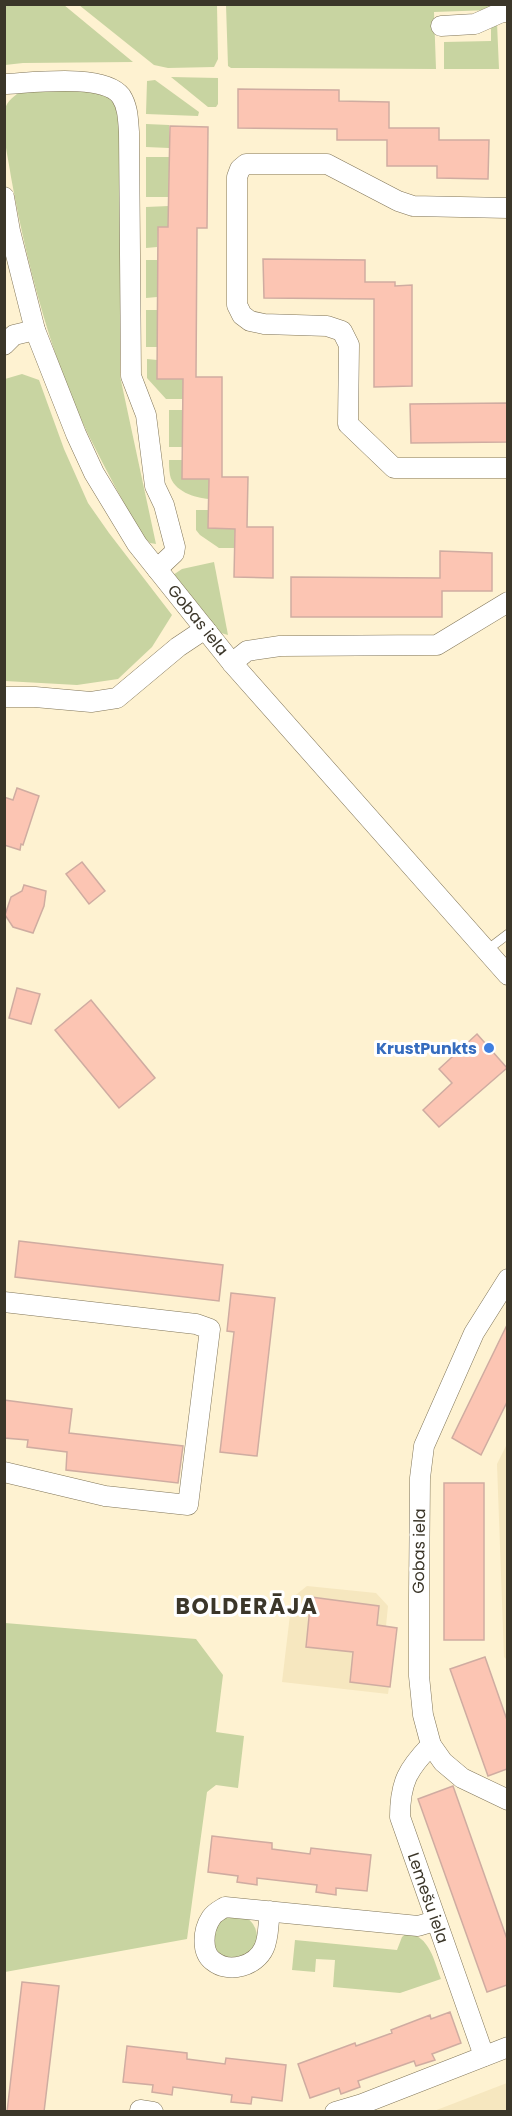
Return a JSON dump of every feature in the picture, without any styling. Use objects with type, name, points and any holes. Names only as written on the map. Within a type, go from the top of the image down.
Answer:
[{"type":"street","points":[[441,26],[475,24],[507,12]]},
{"type":"street","points":[[4,84],[91,82],[110,87],[120,95],[126,107],[129,132],[130,376],[146,415],[155,486],[164,505],[175,547],[174,553],[157,569]]},
{"type":"street","points":[[507,208],[413,206],[398,201],[327,164],[246,164],[237,177],[237,304],[242,315],[250,321],[264,324],[327,326],[342,331],[349,345],[348,424],[394,468],[507,468]]},
{"type":"street","name":"Gobas iela","points":[[4,197],[10,231],[35,330],[76,435],[94,473],[137,544],[232,663],[507,975]]},
{"type":"street","points":[[4,345],[14,335],[35,330]]},
{"type":"street","points":[[232,663],[247,651],[280,646],[437,645],[507,603]]},
{"type":"street","points":[[4,697],[91,702],[117,698],[178,647],[205,629]]},
{"type":"street","name":"Gobas iela","points":[[507,1279],[474,1333],[424,1446],[420,1478],[419,1676],[423,1715],[431,1745],[443,1762],[462,1778],[507,1800]]},
{"type":"street","points":[[4,1302],[196,1324],[210,1329],[188,1505],[105,1496],[4,1472]]},
{"type":"street","name":"Lemešu iela","points":[[431,1745],[412,1765],[400,1794],[400,1817],[484,2056]]},
{"type":"street","points":[[270,1911],[418,1926],[435,1921]]},
{"type":"street","points":[[335,2112],[362,2104],[507,2048]]},
{"type":"street","points":[[140,2112],[140,2110],[153,2112]]},
{"type":"lane","points":[[487,950],[507,933]]},
{"type":"shaded area","points":[[507,1444],[508,1660],[504,1657],[497,1464]]},
{"type":"shaded area","points":[[307,1586],[376,1593],[388,1606],[386,1626],[397,1628],[388,1694],[282,1682],[292,1598]]},
{"type":"shaded area","points":[[507,2083],[507,2111],[434,2111]]},
{"type":"green space","points":[[6,5],[64,5],[133,62],[5,65],[4,7]]},
{"type":"green space","points":[[79,5],[217,5],[218,59],[214,67],[168,68],[154,65]]},
{"type":"green space","points":[[226,5],[499,5],[490,10],[434,12],[436,69],[231,68],[228,66]]},
{"type":"green space","points":[[497,23],[499,69],[444,69],[444,42],[491,41],[491,24]]},
{"type":"green space","points":[[171,77],[218,78],[218,104],[216,107],[208,107]]},
{"type":"green space","points":[[155,80],[199,112],[198,116],[146,114],[147,81]]},
{"type":"green space","points":[[80,89],[92,91],[110,98],[117,110],[120,123],[120,376],[156,544],[150,543],[141,534],[78,413],[56,357],[38,297],[23,237],[4,135],[7,104],[22,90]]},
{"type":"green space","points":[[146,124],[169,125],[169,148],[146,147]]},
{"type":"green space","points":[[146,157],[169,157],[169,197],[146,197]]},
{"type":"green space","points":[[169,206],[168,227],[158,228],[157,247],[146,248],[146,207]]},
{"type":"green space","points":[[146,260],[157,260],[157,297],[146,298]]},
{"type":"green space","points":[[146,310],[157,310],[157,347],[146,347]]},
{"type":"green space","points":[[147,359],[157,360],[157,379],[183,379],[183,399],[166,399],[147,378]]},
{"type":"green space","points":[[22,374],[39,380],[64,449],[88,503],[172,615],[152,647],[118,679],[77,685],[5,681],[5,379]]},
{"type":"green space","points":[[169,410],[183,410],[182,447],[169,447]]},
{"type":"green space","points":[[169,460],[182,460],[209,479],[209,499],[191,495],[175,485],[170,475]]},
{"type":"green space","points":[[196,510],[208,510],[209,528],[235,529],[234,548],[219,548],[200,535],[196,530]]},
{"type":"green space","points":[[214,562],[228,635],[221,633],[173,575],[182,569]]},
{"type":"green space","points":[[5,1623],[196,1639],[223,1675],[216,1732],[244,1736],[238,1788],[216,1785],[207,1792],[187,1939],[5,1972]]},
{"type":"green space","points":[[234,1914],[250,1921],[257,1937],[250,1953],[234,1960],[218,1953],[211,1937],[218,1921]]},
{"type":"green space","points":[[407,1933],[415,1935],[426,1944],[441,1979],[400,1993],[333,1987],[335,1960],[316,1959],[315,1972],[292,1970],[295,1940],[397,1950],[402,1937]]},
{"type":"building","points":[[238,89],[339,90],[339,101],[389,102],[389,128],[439,128],[439,140],[489,140],[488,179],[437,178],[437,166],[387,166],[387,140],[337,140],[337,129],[238,128]]},
{"type":"building","points":[[170,126],[208,127],[207,228],[197,228],[196,377],[222,377],[222,477],[248,477],[247,527],[273,527],[273,578],[234,577],[235,529],[208,528],[209,479],[182,479],[183,379],[157,379],[158,227],[168,227]]},
{"type":"building","points":[[263,259],[365,260],[365,282],[395,282],[395,286],[412,285],[412,386],[374,387],[374,299],[264,298]]},
{"type":"building","points":[[507,403],[507,442],[411,443],[410,404]]},
{"type":"building","points":[[440,551],[492,553],[492,591],[442,591],[442,617],[291,617],[291,577],[440,578]]},
{"type":"building","points":[[17,788],[39,796],[20,850],[4,845],[4,797],[13,800]]},
{"type":"building","points":[[82,862],[105,891],[89,904],[66,874]]},
{"type":"building","points":[[24,885],[46,891],[44,906],[33,933],[13,927],[5,915],[11,897],[22,891]]},
{"type":"building","points":[[17,988],[40,994],[31,1024],[9,1018]]},
{"type":"building","points":[[91,1000],[155,1078],[119,1108],[55,1030]]},
{"type":"building","points":[[477,1034],[507,1068],[439,1127],[423,1110],[452,1083],[439,1069]]},
{"type":"building","points":[[19,1241],[223,1265],[219,1301],[15,1277]]},
{"type":"building","points":[[231,1293],[275,1298],[257,1456],[220,1452],[234,1332],[227,1331]]},
{"type":"building","points":[[507,1325],[507,1402],[481,1455],[452,1438]]},
{"type":"building","points":[[4,1400],[72,1409],[69,1433],[183,1446],[178,1483],[66,1470],[67,1452],[27,1447],[28,1440],[4,1438]]},
{"type":"building","points":[[444,1483],[484,1483],[484,1640],[444,1640]]},
{"type":"building","points":[[311,1597],[379,1606],[377,1625],[397,1628],[390,1687],[350,1682],[353,1652],[306,1647]]},
{"type":"building","points":[[485,1657],[507,1720],[507,1769],[488,1776],[450,1669]]},
{"type":"building","points":[[453,1786],[507,1939],[507,1985],[487,1992],[418,1799]]},
{"type":"building","points":[[212,1836],[272,1843],[272,1849],[310,1854],[311,1848],[371,1855],[367,1891],[336,1888],[336,1895],[316,1892],[317,1885],[257,1878],[257,1885],[237,1882],[238,1876],[208,1872]]},
{"type":"building","points":[[22,1982],[59,1986],[44,2112],[7,2112]]},
{"type":"building","points":[[450,2012],[461,2043],[432,2054],[435,2060],[416,2066],[414,2061],[358,2081],[360,2087],[341,2094],[339,2088],[310,2098],[298,2064],[355,2043],[356,2046],[392,2033],[391,2030],[430,2015],[431,2019]]},
{"type":"building","points":[[127,2046],[187,2053],[187,2059],[225,2064],[226,2058],[286,2065],[282,2101],[252,2097],[251,2104],[231,2102],[232,2095],[173,2087],[172,2095],[152,2092],[153,2085],[123,2082]]},
{"type":"place","name":"KrustPunkts","points":[[489,1048]]},
{"type":"district","name":"BOLDERĀJA","points":[[247,1606]]}]
